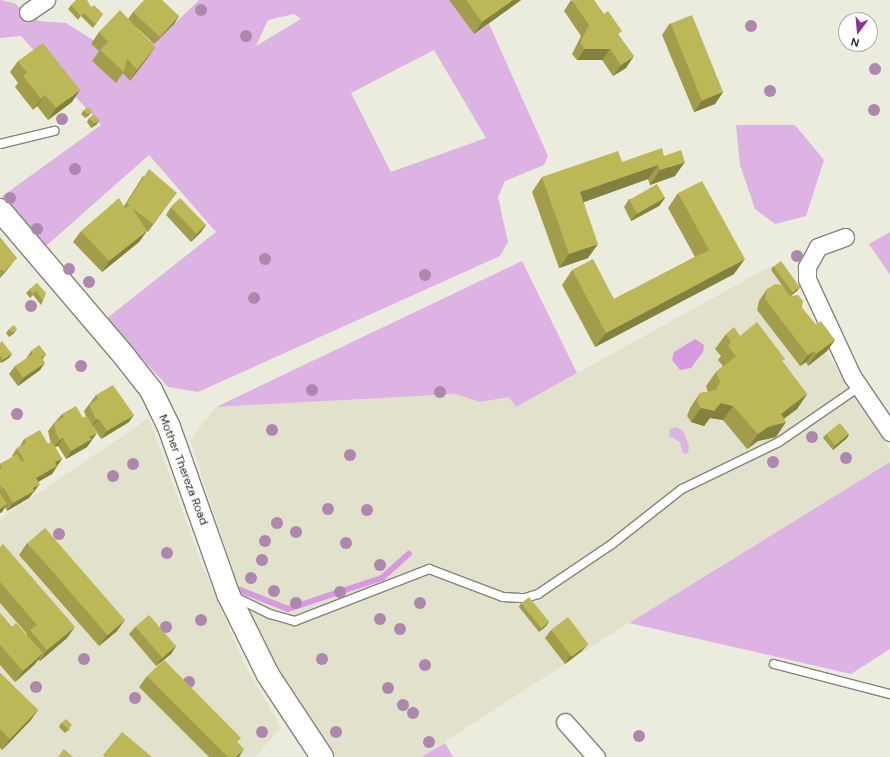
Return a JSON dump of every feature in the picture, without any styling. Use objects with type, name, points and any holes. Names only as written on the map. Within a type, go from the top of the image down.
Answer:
[{"type":"street","points":[[28,12],[46,0]]},
{"type":"street","name":"Mother Thereza Road","points":[[0,210],[125,357],[151,390],[179,454],[228,594],[268,675],[322,757]]},
{"type":"street","points":[[845,237],[818,247],[807,267],[807,280],[852,376],[890,432]]},
{"type":"street","points":[[565,722],[596,757]]},
{"type":"lane","points":[[0,144],[54,131]]},
{"type":"lane","points":[[228,594],[270,614],[295,621],[429,569],[503,597],[525,598],[538,594],[612,544],[682,489],[779,442],[860,387]]},
{"type":"lane","points":[[774,664],[890,694]]},
{"type":"shaded area","points":[[0,0],[14,3],[39,21],[66,23],[98,43],[134,51],[169,29],[199,0],[449,0],[474,34],[489,24],[548,156],[544,165],[505,181],[498,197],[508,242],[500,256],[198,392],[168,387],[106,319],[216,232],[149,155],[46,246],[1,197],[101,125],[21,36],[0,38]],"holes":[[[294,14],[301,19],[256,46],[268,20]],[[434,50],[486,138],[391,172],[351,93]]]},
{"type":"shaded area","points":[[736,125],[795,125],[824,160],[806,216],[775,224],[755,209],[740,165]]},
{"type":"shaded area","points":[[890,232],[890,275],[869,244]]},
{"type":"shaded area","points":[[522,261],[577,373],[516,407],[509,397],[480,402],[455,394],[216,407]]},
{"type":"shaded area","points":[[769,267],[890,449],[890,462],[630,622],[421,757],[327,757],[255,636],[190,440],[216,407],[455,394],[480,402],[509,397],[516,407]]},
{"type":"shaded area","points":[[695,339],[704,345],[703,352],[691,368],[680,370],[672,360],[674,352]]},
{"type":"shaded area","points":[[149,418],[202,565],[244,663],[281,728],[255,757],[0,757],[0,519]]},
{"type":"shaded area","points":[[676,427],[683,431],[689,445],[688,453],[684,454],[680,442],[669,436],[670,429]]},
{"type":"shaded area","points":[[890,462],[890,649],[851,674],[629,623]]},
{"type":"shaded area","points":[[445,743],[453,757],[421,757]]},
{"type":"building","points":[[76,0],[87,0],[91,7],[94,5],[103,14],[95,24],[84,13],[81,16],[71,5]]},
{"type":"building","points":[[144,0],[162,0],[179,16],[160,37],[133,12]]},
{"type":"building","points":[[466,0],[513,0],[482,22]]},
{"type":"building","points":[[572,0],[594,0],[604,14],[608,11],[622,31],[618,34],[634,56],[621,65],[610,49],[585,49],[580,43],[589,25]]},
{"type":"building","points":[[120,10],[155,47],[137,70],[127,58],[124,72],[100,50],[108,42],[99,32]]},
{"type":"building","points":[[692,15],[723,92],[702,101],[671,24]]},
{"type":"building","points":[[43,43],[80,90],[56,108],[45,95],[41,99],[23,76],[27,73],[18,61]]},
{"type":"building","points":[[88,107],[92,111],[88,114],[84,110]]},
{"type":"building","points":[[94,114],[99,120],[95,124],[89,118]]},
{"type":"building","points":[[662,148],[664,156],[681,150],[685,162],[660,170],[658,165],[580,192],[598,244],[569,254],[542,177],[618,151],[622,162]]},
{"type":"building","points":[[149,169],[177,193],[153,224],[127,203]]},
{"type":"building","points":[[702,181],[745,259],[606,333],[572,270],[593,259],[614,299],[709,250],[678,193]]},
{"type":"building","points":[[657,184],[665,198],[637,214],[629,200]]},
{"type":"building","points":[[119,198],[125,208],[130,205],[147,231],[109,261],[81,231]]},
{"type":"building","points":[[180,198],[206,225],[196,234],[171,207]]},
{"type":"building","points":[[0,237],[17,258],[4,272],[2,269],[0,271]]},
{"type":"building","points":[[781,261],[800,287],[793,292],[774,266]]},
{"type":"building","points":[[37,283],[46,293],[43,301],[36,291],[33,294],[29,290]]},
{"type":"building","points":[[775,284],[782,285],[790,296],[798,295],[803,301],[802,308],[816,325],[821,321],[835,340],[816,354],[814,351],[808,355],[765,299],[767,289]]},
{"type":"building","points":[[757,322],[785,359],[782,361],[807,394],[781,414],[786,422],[768,427],[758,434],[733,406],[721,403],[714,411],[701,408],[697,401],[700,393],[716,390],[720,381],[716,372],[736,356],[728,346],[731,342],[726,334],[734,327],[740,336]]},
{"type":"building","points":[[14,325],[17,329],[12,333],[9,329]]},
{"type":"building","points":[[2,341],[12,354],[3,360],[0,355],[0,343]]},
{"type":"building","points":[[39,345],[46,354],[41,357],[45,363],[23,378],[15,366],[33,354],[31,351]]},
{"type":"building","points":[[113,385],[134,415],[107,431],[99,419],[96,420],[89,404],[98,399],[96,395]]},
{"type":"building","points":[[76,406],[83,418],[87,416],[97,433],[89,437],[92,439],[71,451],[63,438],[60,440],[56,433],[54,423],[64,417],[62,414]]},
{"type":"building","points":[[840,423],[849,434],[835,445],[826,434]]},
{"type":"building","points":[[40,430],[48,444],[52,442],[62,459],[55,462],[57,466],[36,478],[40,484],[33,488],[34,491],[13,503],[4,488],[2,489],[0,485],[0,469],[2,468],[0,464],[17,454],[22,462],[24,460],[17,448],[26,443],[24,439]]},
{"type":"building","points":[[0,493],[7,504],[0,509]]},
{"type":"building","points":[[45,528],[125,620],[108,635],[28,543]]},
{"type":"building","points":[[3,544],[75,627],[47,650],[30,630],[37,625],[0,582],[0,547]]},
{"type":"building","points":[[529,597],[549,622],[541,628],[521,603]]},
{"type":"building","points":[[0,613],[12,627],[16,623],[43,653],[23,671],[0,645]]},
{"type":"building","points":[[149,615],[176,646],[162,658],[135,627]]},
{"type":"building","points":[[568,617],[588,644],[572,657],[551,630]]},
{"type":"building","points":[[164,660],[241,738],[237,742],[244,749],[236,757],[228,757],[147,676]]},
{"type":"building","points":[[0,673],[38,710],[10,739],[0,729]]},
{"type":"building","points":[[66,719],[72,725],[68,729],[61,723]]},
{"type":"building","points":[[122,732],[152,757],[105,757],[103,755]]},
{"type":"building","points":[[64,749],[73,757],[58,757]]},
{"type":"waterway","points":[[233,587],[288,609],[382,578],[409,554]]}]
